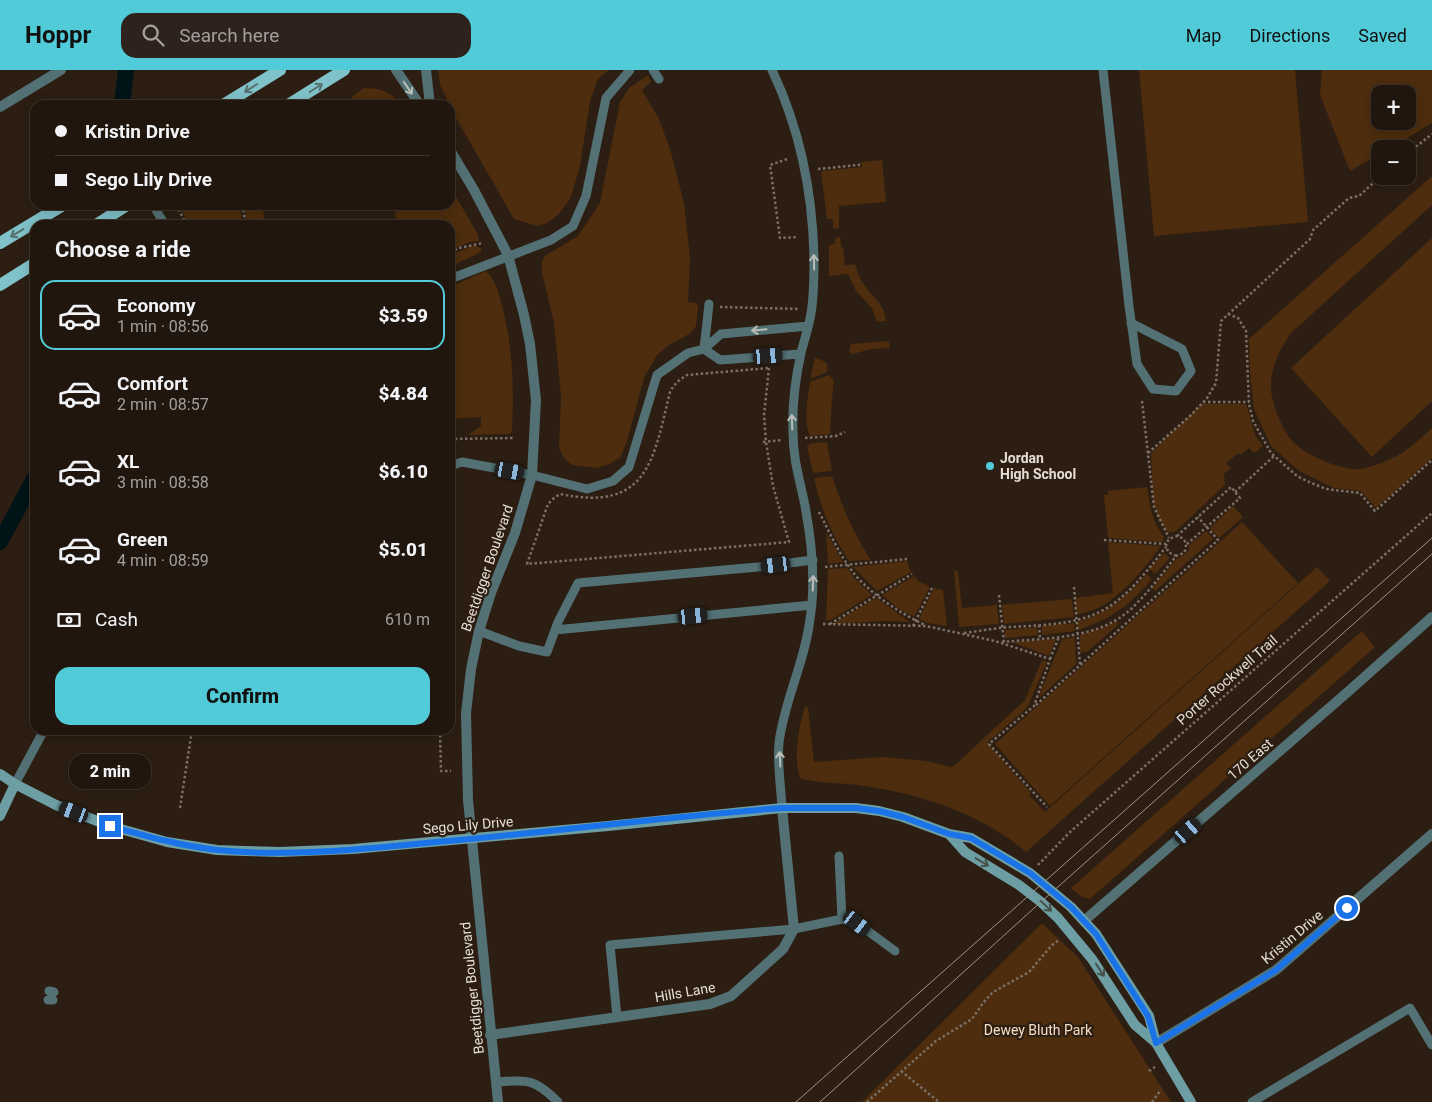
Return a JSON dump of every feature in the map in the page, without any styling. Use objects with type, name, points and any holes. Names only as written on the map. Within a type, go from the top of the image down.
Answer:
[{"type":"main road","points":[[231,100],[280,70]]},
{"type":"main road","points":[[296,100],[344,70]]},
{"type":"main road","points":[[38,220],[55,210]]},
{"type":"main road","points":[[104,220],[119,210]]},
{"type":"main road","points":[[0,243],[30,225]]},
{"type":"main road","points":[[0,285],[30,266]]},
{"type":"main road","name":"Sego Lily Drive","points":[[0,774],[56,805],[110,826],[168,842],[217,850],[318,851],[472,839],[782,808],[818,807],[879,811],[903,817],[949,834],[971,838],[1030,873],[1053,891],[1084,920],[1096,934],[1148,1016],[1156,1043],[1191,1102]]},
{"type":"main road","points":[[0,816],[15,784]]},
{"type":"main road","name":"Sego Lily Drive","points":[[949,834],[965,852],[1019,885],[1058,918],[1092,959],[1135,1025],[1156,1043]]},
{"type":"street","points":[[0,107],[61,70]]},
{"type":"street","points":[[396,70],[417,100]]},
{"type":"street","points":[[426,70],[429,100]]},
{"type":"street","name":"Beetdigger Boulevard","points":[[455,158],[508,255],[530,344],[536,400],[532,475],[515,533],[491,593],[479,631],[471,669],[466,713],[466,768],[490,1035],[498,1102]]},
{"type":"street","name":"170 East","points":[[1084,920],[1432,617]]},
{"type":"street","points":[[782,808],[794,929]]},
{"type":"street","name":"Kristin Drive","points":[[1156,1043],[1276,970],[1432,834]]},
{"type":"street","name":"Hills Lane","points":[[490,1035],[710,1004],[731,996],[783,949],[794,929]]},
{"type":"lane","points":[[455,276],[551,240],[573,226],[586,196],[606,98],[630,70]]},
{"type":"lane","points":[[654,70],[659,79]]},
{"type":"lane","points":[[772,70],[790,115],[801,150],[812,214],[814,287],[812,311],[800,354],[792,403],[794,457],[805,507],[813,560],[812,605],[804,650],[789,698],[779,744],[782,808]]},
{"type":"lane","points":[[1103,70],[1131,323],[1137,364],[1153,389],[1176,391],[1191,371],[1182,348],[1131,323]]},
{"type":"lane","points":[[704,349],[708,306]]},
{"type":"lane","points":[[455,464],[462,462],[532,475],[587,488],[613,481],[629,467],[657,375],[688,353],[704,349],[721,334],[808,326]]},
{"type":"lane","points":[[704,349],[720,360],[800,354]]},
{"type":"lane","points":[[479,631],[519,646],[547,652],[555,630],[578,583],[758,567],[813,560]]},
{"type":"lane","points":[[555,630],[812,605]]},
{"type":"lane","points":[[15,784],[41,735]]},
{"type":"lane","points":[[839,856],[842,919]]},
{"type":"lane","points":[[617,1017],[610,945],[794,929],[842,919],[857,923],[895,950]]},
{"type":"lane","points":[[1252,1102],[1410,1008],[1432,1045]]},
{"type":"lane","points":[[496,1082],[522,1080],[534,1083],[558,1102]]},
{"type":"path","points":[[1416,147],[1432,134]]},
{"type":"path","points":[[787,159],[770,165],[780,238],[798,237]]},
{"type":"path","points":[[818,169],[859,165],[858,162]]},
{"type":"path","points":[[1148,453],[1191,415],[1203,402],[1216,382],[1221,320],[1310,240],[1313,230],[1349,198],[1359,196],[1371,185]]},
{"type":"path","points":[[455,250],[483,244]]},
{"type":"path","points":[[708,306],[782,307],[812,311]]},
{"type":"path","points":[[1228,314],[1238,318],[1248,336],[1249,402],[1253,421],[1262,439],[1274,456],[1297,476],[1326,489],[1360,493],[1375,510],[1432,460]]},
{"type":"path","points":[[769,368],[764,415],[766,442],[773,486],[789,542],[527,564],[548,504],[554,498],[560,494],[579,498],[602,498],[614,495],[636,484],[654,456],[670,392],[681,378],[687,375],[769,368]]},
{"type":"path","points":[[962,633],[1064,623],[1092,615],[1116,602],[1133,586],[1166,546],[1169,539],[1154,507],[1142,402]]},
{"type":"path","points":[[1203,402],[1249,402]]},
{"type":"path","points":[[455,438],[514,438]]},
{"type":"path","points":[[1235,492],[1274,456]]},
{"type":"path","points":[[999,642],[1077,634],[1104,626],[1130,610],[1176,556],[1184,553],[1187,544],[1240,498],[1232,487],[1178,536],[1169,539]]},
{"type":"path","points":[[818,509],[836,546],[856,576],[890,606],[926,626]]},
{"type":"path","name":"Porter Rockwell Trail","points":[[1038,865],[1078,826],[1432,513]]},
{"type":"path","points":[[1047,807],[989,744],[1034,706],[1218,540],[1198,517]]},
{"type":"path","points":[[1178,536],[1182,537],[1187,544]]},
{"type":"path","points":[[1104,540],[1166,546]]},
{"type":"path","points":[[1166,546],[1168,552],[1176,556]]},
{"type":"path","points":[[825,567],[907,560]]},
{"type":"path","points":[[830,624],[912,574]]},
{"type":"path","points":[[1074,587],[1080,665]]},
{"type":"path","points":[[912,626],[932,588]]},
{"type":"path","points":[[999,595],[1004,642]]},
{"type":"path","points":[[823,624],[926,626],[999,642],[1050,660]]},
{"type":"path","points":[[1039,625],[1040,638]]},
{"type":"path","points":[[1034,706],[1059,636]]},
{"type":"path","points":[[180,808],[191,735]]},
{"type":"path","points":[[440,735],[441,771],[452,771]]},
{"type":"path","points":[[867,1102],[936,1042],[972,1019],[993,992],[1029,972],[1052,945],[1059,940]]},
{"type":"path","points":[[901,1071],[939,1102]]},
{"type":"path","points":[[1152,1102],[1160,1090]]},
{"type":"green space","points":[[438,70],[609,70],[598,79],[590,101],[580,166],[571,197],[559,214],[547,223],[537,226],[514,219],[455,116],[455,100],[447,100],[440,84]]},
{"type":"green space","points":[[1139,70],[1295,70],[1308,222],[1154,236]]},
{"type":"green space","points":[[1322,70],[1432,70],[1432,123],[1404,140],[1371,140],[1371,159],[1350,171],[1320,95]]},
{"type":"green space","points":[[648,75],[651,82],[642,90],[659,119],[670,149],[684,203],[690,258],[688,302],[697,303],[698,306],[696,326],[691,333],[669,345],[657,355],[644,378],[627,441],[620,458],[597,468],[572,465],[564,458],[559,448],[561,397],[554,322],[542,273],[542,262],[545,256],[578,236],[600,203],[620,102],[629,88]]},
{"type":"green space","points":[[364,88],[375,89],[385,92],[397,100],[349,100]]},
{"type":"green space","points":[[882,160],[886,202],[839,206],[839,228],[833,229],[833,219],[827,219],[821,171],[862,167],[861,162]]},
{"type":"green space","points":[[1432,176],[1432,205],[1290,334],[1277,358],[1273,370],[1271,390],[1282,425],[1294,443],[1321,460],[1352,469],[1366,468],[1384,462],[1406,450],[1432,428],[1432,458],[1376,508],[1361,491],[1334,488],[1299,471],[1271,446],[1254,409],[1249,339]]},
{"type":"green space","points":[[455,195],[478,235],[479,241],[469,242],[455,249],[455,220],[396,220],[395,210],[455,210]]},
{"type":"green space","points":[[181,210],[240,210],[242,220],[187,220]]},
{"type":"green space","points":[[245,210],[263,210],[264,220],[246,220]]},
{"type":"green space","points":[[840,237],[845,266],[855,264],[862,282],[881,305],[886,321],[877,322],[872,308],[856,291],[848,274],[829,276],[829,245],[835,244],[835,238]]},
{"type":"green space","points":[[1432,238],[1432,401],[1372,457],[1291,368]]},
{"type":"green space","points":[[475,245],[482,249],[481,252],[455,265],[455,253]]},
{"type":"green space","points":[[486,271],[493,279],[497,288],[503,309],[511,355],[513,400],[512,431],[510,434],[468,435],[481,426],[481,417],[455,419],[455,285]]},
{"type":"green space","points":[[889,341],[890,348],[871,349],[853,354],[849,352],[851,344]]},
{"type":"green space","points":[[815,357],[827,363],[827,372],[810,379]]},
{"type":"green space","points":[[829,375],[834,381],[830,434],[810,436],[806,417],[810,382]]},
{"type":"green space","points":[[1201,404],[1246,404],[1255,435],[1263,446],[1254,453],[1249,448],[1242,454],[1237,454],[1226,463],[1231,468],[1224,474],[1225,485],[1176,531],[1168,533],[1159,519],[1153,501],[1151,453]]},
{"type":"green space","points":[[827,442],[832,471],[813,473],[807,446],[812,443]]},
{"type":"green space","points":[[832,476],[849,519],[871,560],[849,561],[832,531],[814,478]]},
{"type":"green space","points":[[1147,487],[1154,520],[1164,537],[1162,542],[1108,538],[1104,495],[1108,495],[1107,491]]},
{"type":"green space","points":[[1233,506],[1243,517],[1219,538],[1210,528]]},
{"type":"green space","points":[[1242,522],[1298,583],[1050,806],[995,744]]},
{"type":"green space","points":[[1206,531],[1213,539],[1155,591],[1152,588],[1176,559],[1184,555],[1189,550],[1189,545]]},
{"type":"green space","points":[[826,532],[843,562],[828,564]]},
{"type":"green space","points":[[1108,542],[1161,546],[1142,571],[1110,601],[1102,606],[1076,615],[1075,598],[1113,593]]},
{"type":"green space","points":[[1164,553],[1170,558],[1155,574],[1149,569]]},
{"type":"green space","points":[[907,561],[911,572],[877,591],[853,567]]},
{"type":"green space","points":[[1317,567],[1330,581],[1026,852],[989,826],[925,799],[858,785],[801,779],[798,772],[799,733],[805,707],[808,707],[814,762],[884,757],[954,766],[1025,700],[1042,660],[1047,662],[1027,708],[987,743],[1031,793],[1029,795],[1045,812]]},
{"type":"green space","points":[[847,568],[856,580],[872,595],[831,620],[826,620],[828,569]]},
{"type":"green space","points":[[954,570],[958,572],[962,608],[997,605],[999,624],[959,627]]},
{"type":"green space","points":[[1147,574],[1152,579],[1127,604],[1101,621],[1078,630],[1077,622],[1108,609]]},
{"type":"green space","points":[[914,576],[918,581],[930,587],[914,617],[899,609],[882,595]]},
{"type":"green space","points":[[934,588],[943,590],[947,626],[927,623],[919,619]]},
{"type":"green space","points":[[876,598],[910,622],[884,621],[833,624]]},
{"type":"green space","points":[[1072,599],[1074,617],[1004,624],[1002,605]]},
{"type":"green space","points":[[1116,621],[1119,624],[1087,652],[1080,652],[1080,635],[1105,627]]},
{"type":"green space","points":[[1074,623],[1075,631],[1042,635],[1042,626]]},
{"type":"green space","points":[[1037,627],[1038,635],[1005,638],[1005,630]]},
{"type":"green space","points":[[1362,631],[1375,647],[1090,899],[1080,896],[1071,888]]},
{"type":"green space","points":[[1075,637],[1076,664],[1040,697],[1062,639]]},
{"type":"green space","points":[[1056,639],[1049,656],[1012,642]]},
{"type":"green space","name":"Dewey Bluth Park","points":[[1042,923],[1078,957],[1171,1102],[862,1102]]},
{"type":"waterway","points":[[123,100],[126,70]]},
{"type":"waterway","points":[[0,542],[30,486]]},
{"type":"tram line","points":[[796,1102],[1432,538]]},
{"type":"tram line","points":[[820,1102],[1032,910],[1432,554]]},
{"type":"place","name":"Jordan High School","points":[[990,466]]},
{"type":"route","points":[[110,826],[168,842],[217,850],[268,852],[318,851],[448,841],[782,808],[856,808],[879,811],[903,817],[949,834],[971,838],[1030,873],[1053,891],[1096,934],[1148,1016],[1156,1043],[1276,970],[1347,908]]}]
